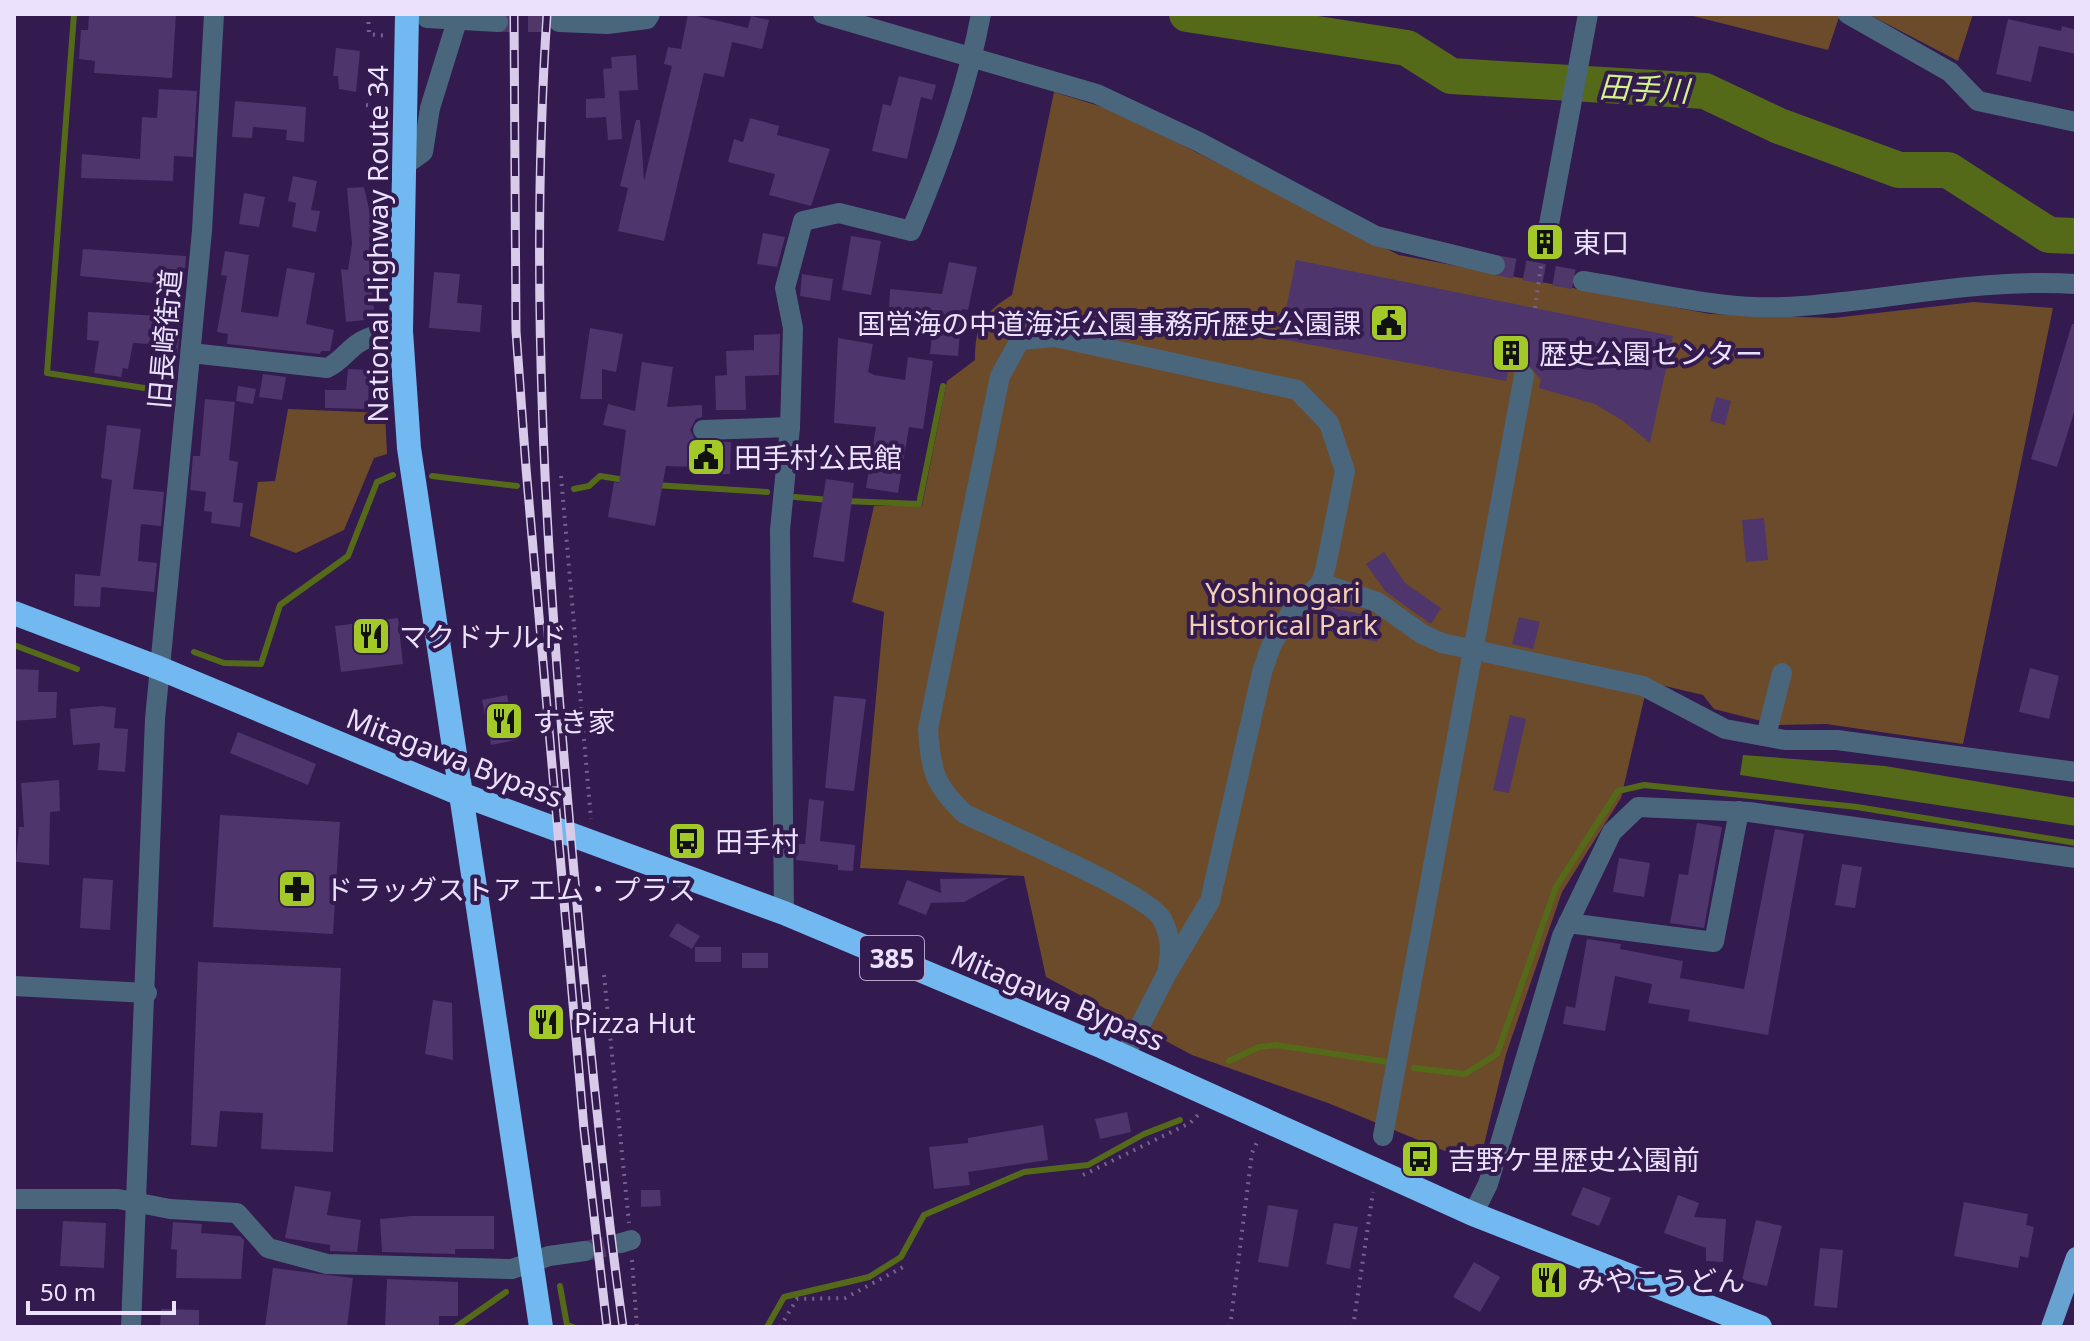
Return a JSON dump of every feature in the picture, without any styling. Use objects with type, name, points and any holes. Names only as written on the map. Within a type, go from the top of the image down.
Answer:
[{"type":"highway","name":"National Highway Route 34","points":[[417,16],[402,167],[401,331],[409,448],[458,793],[541,1327]]},
{"type":"highway","name":"Mitagawa Bypass","points":[[14,613],[159,668],[458,793],[784,913],[1124,1057],[1473,1214],[1760,1327]]},
{"type":"main road","points":[[2051,1327],[2076,1257]]},
{"type":"street","name":"旧長崎街道","points":[[131,1327],[159,668],[191,353],[214,14]]},
{"type":"street","points":[[559,22],[607,24],[647,19],[650,14]]},
{"type":"street","points":[[823,14],[1097,94],[1199,142],[1376,236],[1495,265]]},
{"type":"street","points":[[784,913],[780,530],[790,427],[793,328],[785,288],[803,221],[839,213],[911,231],[936,173],[973,56],[981,14]]},
{"type":"street","points":[[1545,242],[1588,14]]},
{"type":"street","points":[[1848,14],[1950,72],[1978,101],[2076,122]]},
{"type":"street","points":[[417,16],[498,22]]},
{"type":"street","points":[[402,167],[423,152],[430,108],[457,21]]},
{"type":"street","points":[[1583,281],[1753,307],[1801,307],[1951,287],[2040,282],[2076,284]]},
{"type":"street","points":[[191,353],[327,368],[337,364],[357,344],[377,334],[401,331]]},
{"type":"street","points":[[1124,1057],[1167,973],[1210,901],[1256,690],[1271,646],[1291,612],[1321,583],[1345,471],[1329,423],[1297,390],[1055,337],[1020,340],[1000,376],[933,700],[928,729],[931,770],[945,795],[965,814],[1115,886],[1161,917],[1172,947],[1167,973]]},
{"type":"street","points":[[1383,1136],[1524,376]]},
{"type":"street","points":[[703,430],[790,427]]},
{"type":"street","points":[[1321,583],[1377,602],[1442,643],[1643,686],[1725,729],[1785,740],[1837,740],[2076,772]]},
{"type":"street","points":[[1766,736],[1782,673]]},
{"type":"street","points":[[1473,1214],[1488,1184],[1516,1083],[1568,923],[1612,832],[1638,807],[1739,811],[2076,858]]},
{"type":"street","points":[[1568,923],[1714,942],[1739,811]]},
{"type":"street","points":[[14,986],[147,993]]},
{"type":"street","points":[[14,1199],[135,1200],[170,1209],[237,1213],[268,1248],[327,1264],[512,1269],[585,1251]]},
{"type":"path","points":[[368,14],[369,34],[387,36]]},
{"type":"path","points":[[366,105],[378,107],[377,120],[384,121]]},
{"type":"path","points":[[1535,308],[1545,242]]},
{"type":"path","points":[[561,476],[590,841]]},
{"type":"path","points":[[604,975],[626,1242],[637,1327]]},
{"type":"path","points":[[1083,1175],[1190,1123],[1214,1097]]},
{"type":"path","points":[[1230,1327],[1252,1153],[1268,1122]]},
{"type":"path","points":[[1353,1327],[1376,1170]]},
{"type":"path","points":[[780,1327],[797,1299],[845,1298],[907,1265]]},
{"type":"green space","points":[[1685,14],[1840,14],[1828,50]]},
{"type":"green space","points":[[1868,14],[1973,14],[1958,61]]},
{"type":"green space","name":"Yoshinogari Historical Park","points":[[1054,92],[1115,111],[1399,255],[1710,314],[1833,318],[1974,302],[2053,308],[1963,744],[1826,724],[1777,725],[1714,709],[1703,695],[1648,682],[1621,798],[1562,892],[1506,1054],[1479,1165],[1328,1103],[1192,1055],[1046,977],[1024,876],[860,868],[884,612],[852,602],[874,506],[922,506],[947,381],[975,360],[982,322],[1012,295]]},
{"type":"green space","points":[[288,409],[385,413],[387,454],[374,458],[344,530],[296,553],[250,536],[258,482],[275,481]]},
{"type":"shaded area","points":[[1743,755],[1885,766],[2076,798],[2076,826],[1740,775]]},
{"type":"building","points":[[89,14],[176,14],[172,78],[94,73],[95,61],[79,59],[81,30],[88,30]]},
{"type":"building","points":[[688,14],[748,28],[751,16],[769,20],[762,49],[732,42],[724,77],[704,73],[664,241],[618,231],[628,188],[620,186],[636,120],[640,120],[644,181],[672,66],[664,64],[668,47],[681,49]]},
{"type":"building","points":[[2008,19],[2061,31],[2062,26],[2076,30],[2076,54],[2039,46],[2031,82],[1996,74]]},
{"type":"building","points":[[336,48],[360,51],[356,92],[339,89],[338,76],[333,76]]},
{"type":"building","points":[[636,55],[638,90],[619,91],[622,139],[608,140],[606,117],[586,118],[586,99],[605,98],[603,69],[612,68],[611,57]]},
{"type":"building","points":[[899,76],[936,85],[932,100],[921,97],[907,159],[872,151],[883,104],[891,106]]},
{"type":"building","points":[[159,89],[197,91],[193,157],[174,156],[173,181],[81,178],[82,154],[140,159],[142,117],[157,118]]},
{"type":"building","points":[[235,101],[306,107],[304,142],[286,140],[287,130],[253,127],[252,138],[232,137]]},
{"type":"building","points":[[750,118],[779,126],[777,135],[830,149],[811,206],[769,195],[775,174],[728,162],[734,139],[743,142]]},
{"type":"building","points":[[293,176],[317,181],[311,210],[320,211],[316,232],[292,227],[296,203],[288,201]]},
{"type":"building","points":[[364,187],[373,227],[374,258],[369,258],[375,319],[346,322],[341,269],[348,270],[352,244],[347,188]]},
{"type":"building","points":[[244,193],[265,197],[259,227],[239,224]]},
{"type":"building","points":[[763,233],[785,237],[777,267],[757,264]]},
{"type":"building","points":[[1533,233],[1538,244],[1545,248],[1556,244],[1560,237],[1558,252],[1530,247]]},
{"type":"building","points":[[851,236],[881,241],[871,295],[842,290]]},
{"type":"building","points":[[83,249],[186,256],[184,286],[80,276]]},
{"type":"building","points":[[225,251],[249,255],[241,312],[278,317],[287,268],[315,273],[306,324],[334,330],[330,351],[321,351],[320,354],[227,344],[228,334],[217,332],[227,276],[221,275]]},
{"type":"building","name":"歴史公園センター","points":[[1296,260],[1673,336],[1650,443],[1595,404],[1539,388],[1541,380],[1527,363],[1508,372],[1506,381],[1280,339]]},
{"type":"building","points":[[949,262],[977,267],[968,310],[962,309],[958,356],[930,354],[934,313],[889,309],[890,289],[942,294]]},
{"type":"building","points":[[434,272],[460,274],[457,303],[482,305],[480,332],[429,328]]},
{"type":"building","points":[[802,274],[833,279],[830,301],[800,296]]},
{"type":"building","points":[[88,312],[181,317],[176,370],[162,368],[165,345],[133,343],[128,369],[123,368],[121,377],[94,373],[99,341],[87,340]]},
{"type":"building","points":[[2072,324],[2076,324],[2076,406],[2057,467],[2031,459]]},
{"type":"building","points":[[590,328],[623,334],[616,372],[602,369],[602,399],[580,399]]},
{"type":"building","points":[[780,334],[779,375],[745,376],[746,410],[716,410],[715,376],[727,375],[726,351],[754,350],[754,335]]},
{"type":"building","points":[[838,338],[873,344],[868,372],[874,375],[905,380],[908,357],[933,361],[923,429],[909,427],[898,493],[866,488],[876,427],[834,423]]},
{"type":"building","points":[[642,362],[673,367],[667,407],[702,405],[702,417],[696,419],[690,430],[696,441],[731,442],[730,474],[694,474],[694,467],[666,466],[655,526],[608,517],[614,482],[619,483],[626,430],[603,425],[608,404],[635,411]]},
{"type":"building","points":[[348,369],[369,370],[368,409],[325,408],[325,390],[346,390]]},
{"type":"building","points":[[263,374],[286,377],[282,400],[259,397]]},
{"type":"building","points":[[238,386],[256,389],[253,404],[236,401]]},
{"type":"building","points":[[1716,397],[1731,401],[1725,425],[1710,421]]},
{"type":"building","points":[[205,399],[235,402],[229,460],[238,462],[233,502],[243,503],[240,527],[211,523],[212,512],[204,511],[206,492],[190,490],[193,456],[200,456]]},
{"type":"building","points":[[107,425],[141,429],[133,489],[164,492],[161,526],[141,524],[138,561],[157,563],[154,592],[101,587],[100,607],[74,606],[75,574],[100,576],[112,480],[101,478]]},
{"type":"building","points":[[826,479],[854,483],[844,562],[813,557]]},
{"type":"building","points":[[1764,518],[1768,560],[1746,562],[1742,520]]},
{"type":"building","points":[[1384,552],[1405,583],[1441,608],[1431,624],[1386,592],[1366,564]]},
{"type":"building","points":[[1324,606],[1382,621],[1377,642],[1319,629]]},
{"type":"building","points":[[1519,617],[1540,622],[1533,649],[1512,644]]},
{"type":"building","points":[[398,618],[403,664],[341,672],[335,626]]},
{"type":"building","points":[[2030,668],[2059,676],[2049,719],[2019,712]]},
{"type":"building","points":[[14,669],[39,670],[38,692],[57,692],[56,718],[14,721]]},
{"type":"building","points":[[507,695],[516,740],[491,745],[482,700]]},
{"type":"building","points":[[834,696],[866,699],[854,791],[825,788]]},
{"type":"building","points":[[116,708],[114,728],[128,729],[125,772],[98,770],[100,743],[73,745],[70,709]]},
{"type":"building","points":[[1510,715],[1526,719],[1509,793],[1493,790]]},
{"type":"building","points":[[238,732],[316,764],[308,785],[230,753]]},
{"type":"building","points":[[59,780],[60,811],[50,812],[49,865],[16,862],[19,827],[24,827],[21,783]]},
{"type":"building","points":[[809,799],[824,801],[820,841],[855,845],[853,871],[838,870],[838,865],[796,860],[797,844],[805,844]]},
{"type":"building","points":[[220,815],[340,822],[333,934],[213,927]]},
{"type":"building","points":[[1697,823],[1722,827],[1704,928],[1670,923],[1679,874],[1688,875]]},
{"type":"building","points":[[1775,829],[1804,834],[1768,1035],[1688,1021],[1690,1010],[1648,1003],[1652,984],[1615,976],[1605,1031],[1563,1024],[1566,1006],[1575,1008],[1587,939],[1621,944],[1620,949],[1683,961],[1680,978],[1744,989]]},
{"type":"building","points":[[1619,858],[1650,863],[1644,897],[1613,892]]},
{"type":"building","points":[[1842,864],[1862,867],[1855,908],[1835,905]]},
{"type":"building","points":[[83,878],[113,880],[110,930],[80,928]]},
{"type":"building","points":[[1008,878],[964,902],[931,903],[926,915],[898,904],[907,880],[941,893],[940,879]]},
{"type":"building","points":[[677,923],[700,936],[692,949],[669,936]]},
{"type":"building","points":[[695,947],[721,947],[721,962],[695,962]]},
{"type":"building","points":[[742,953],[768,953],[768,968],[742,968]]},
{"type":"building","points":[[198,962],[341,968],[333,1152],[261,1149],[263,1113],[220,1111],[217,1147],[191,1145]]},
{"type":"building","points":[[433,1000],[452,1003],[453,1060],[425,1054]]},
{"type":"building","name":"Pizza Hut","points":[[552,1004],[554,1038],[539,1039],[537,1005]]},
{"type":"building","points":[[1127,1112],[1131,1132],[1100,1139],[1095,1119]]},
{"type":"building","points":[[1043,1125],[1048,1160],[968,1172],[970,1185],[934,1189],[929,1147],[968,1143],[968,1138]]},
{"type":"building","points":[[295,1186],[331,1192],[327,1215],[361,1220],[357,1252],[330,1251],[330,1245],[285,1238]]},
{"type":"building","points":[[1583,1187],[1611,1198],[1599,1226],[1571,1215]]},
{"type":"building","points":[[641,1190],[660,1190],[661,1206],[641,1207]]},
{"type":"building","points":[[1678,1195],[1699,1203],[1694,1217],[1726,1219],[1723,1262],[1706,1261],[1706,1248],[1664,1233]]},
{"type":"building","points":[[1964,1202],[2028,1214],[2026,1225],[2034,1227],[2028,1258],[2020,1256],[2018,1268],[1954,1256]]},
{"type":"building","points":[[1268,1205],[1298,1210],[1288,1267],[1258,1262]]},
{"type":"building","points":[[494,1216],[494,1249],[455,1249],[455,1254],[382,1252],[380,1219]]},
{"type":"building","points":[[1756,1220],[1782,1226],[1767,1286],[1742,1280]]},
{"type":"building","points":[[63,1221],[106,1223],[104,1268],[60,1266]]},
{"type":"building","points":[[173,1222],[202,1224],[201,1233],[240,1236],[244,1240],[241,1279],[176,1278],[177,1250],[171,1249]]},
{"type":"building","points":[[1334,1223],[1358,1227],[1350,1269],[1326,1264]]},
{"type":"building","points":[[1820,1248],[1843,1250],[1837,1308],[1814,1306]]},
{"type":"building","points":[[1474,1262],[1500,1277],[1480,1312],[1453,1297]]},
{"type":"building","points":[[273,1268],[353,1278],[347,1327],[265,1327]]},
{"type":"building","points":[[387,1279],[458,1282],[458,1316],[439,1316],[439,1327],[385,1327]]},
{"type":"building","points":[[161,1309],[199,1310],[199,1327],[160,1327]]},
{"type":"waterway","points":[[74,14],[47,373],[170,392]]},
{"type":"waterway","name":"田手川","points":[[1187,14],[1407,48],[1451,76],[1705,91],[1779,126],[1899,170],[1948,170],[2049,235],[2076,236]]},
{"type":"waterway","points":[[844,501],[919,504],[943,386]]},
{"type":"waterway","points":[[194,652],[224,663],[261,664],[280,605],[348,556],[377,482],[393,475]]},
{"type":"waterway","points":[[432,476],[517,486]]},
{"type":"waterway","points":[[574,489],[589,486],[600,476],[625,480]]},
{"type":"waterway","points":[[655,485],[767,492]]},
{"type":"waterway","points":[[795,497],[829,500]]},
{"type":"waterway","points":[[14,645],[77,669]]},
{"type":"waterway","points":[[1414,1068],[1465,1074],[1497,1054],[1556,887],[1618,791],[1644,785],[1857,807],[2076,843]]},
{"type":"waterway","points":[[1229,1061],[1259,1047],[1276,1045],[1388,1062]]},
{"type":"waterway","points":[[767,1327],[784,1297],[869,1277],[901,1257],[924,1215],[1024,1172],[1088,1165],[1144,1134],[1180,1120]]},
{"type":"waterway","points":[[560,1286],[567,1325],[573,1327]]},
{"type":"waterway","points":[[456,1327],[506,1292]]},
{"type":"tunnel","points":[[498,22],[559,22]]},
{"type":"tunnel","points":[[1495,265],[1583,281]]},
{"type":"tunnel","points":[[585,1251],[621,1243]]},
{"type":"railway","points":[[514,14],[516,331],[584,1129],[607,1327]]},
{"type":"railway","points":[[547,14],[540,218],[547,522],[581,952],[623,1327]]},
{"type":"place","name":"東口","points":[[1545,242]]},
{"type":"place","name":"国営海の中道海浜公園事務所歴史公園課","points":[[1389,323]]},
{"type":"place","name":"歴史公園センター","points":[[1511,353]]},
{"type":"place","name":"田手村公民館","points":[[706,457]]},
{"type":"place","name":"マクドナルド","points":[[371,636]]},
{"type":"place","name":"すき家","points":[[504,721]]},
{"type":"place","name":"田手村","points":[[687,841]]},
{"type":"place","name":"ドラッグストア エム・プラス","points":[[297,889]]},
{"type":"place","name":"Pizza Hut","points":[[546,1022]]},
{"type":"place","name":"吉野ケ里歴史公園前","points":[[1420,1159]]},
{"type":"place","name":"みやこうどん","points":[[1549,1280]]}]
